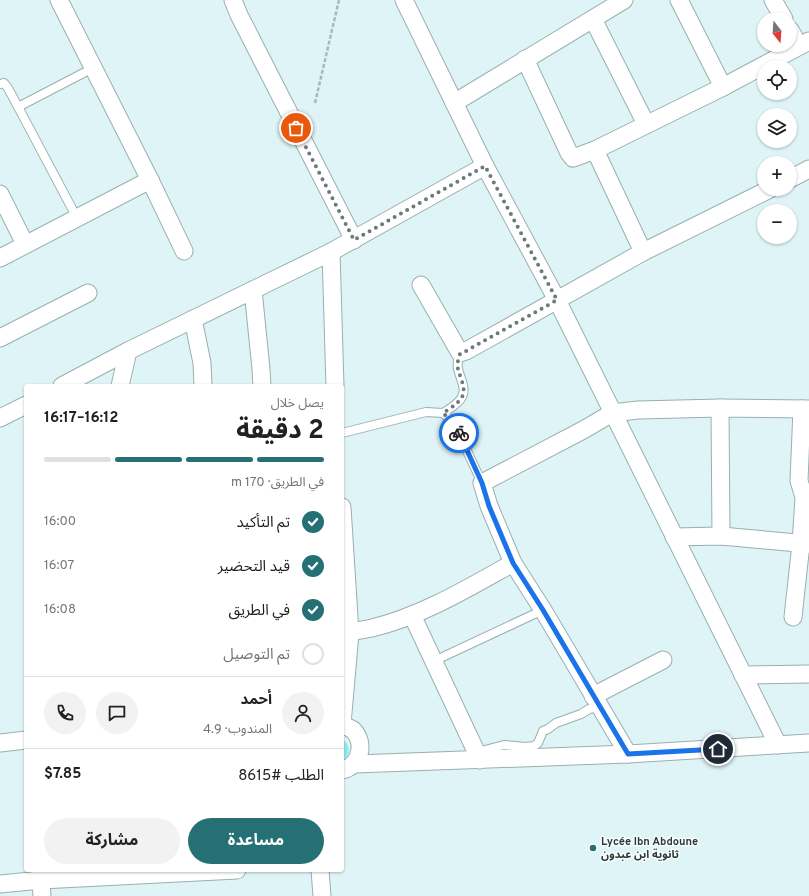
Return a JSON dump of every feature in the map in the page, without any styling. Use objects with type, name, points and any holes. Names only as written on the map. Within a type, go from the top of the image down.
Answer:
[{"type":"street","points":[[58,0],[150,180],[184,251]]},
{"type":"street","points":[[233,0],[239,15],[354,240]]},
{"type":"street","points":[[404,0],[485,166],[557,300],[778,745]]},
{"type":"street","points":[[454,103],[624,0]]},
{"type":"street","points":[[679,0],[723,87]]},
{"type":"street","points":[[773,0],[780,12]]},
{"type":"street","points":[[593,19],[646,124]]},
{"type":"street","points":[[525,59],[569,153],[573,158],[594,150],[723,87],[804,43]]},
{"type":"street","points":[[594,150],[643,252]]},
{"type":"street","points":[[66,384],[128,351],[331,252],[485,166]]},
{"type":"street","points":[[797,175],[809,169]]},
{"type":"street","points":[[0,258],[150,180]]},
{"type":"street","points":[[0,194],[25,244]]},
{"type":"street","points":[[421,285],[460,354],[643,252],[757,195]]},
{"type":"street","points":[[331,252],[335,384]]},
{"type":"street","points":[[253,290],[262,384]]},
{"type":"street","points":[[0,338],[88,293]]},
{"type":"street","points":[[193,319],[202,362],[203,384]]},
{"type":"street","points":[[120,384],[128,351]]},
{"type":"street","points":[[0,418],[24,406]]},
{"type":"street","points":[[720,408],[721,536]]},
{"type":"street","points":[[628,754],[543,610],[513,563],[489,506],[482,483],[585,429],[612,413],[638,410],[720,408],[805,409],[805,544],[793,617]]},
{"type":"street","points":[[674,537],[721,536],[805,544]]},
{"type":"street","points":[[346,633],[384,625],[412,615],[468,588],[513,563]]},
{"type":"street","points":[[344,573],[346,633],[344,678]]},
{"type":"street","points":[[412,615],[479,756]]},
{"type":"street","points":[[597,701],[663,660]]},
{"type":"street","points":[[743,675],[809,674]]},
{"type":"street","points":[[344,725],[353,730],[359,740],[360,753],[348,767]]},
{"type":"street","points":[[0,743],[24,740]]},
{"type":"street","points":[[348,767],[479,756],[628,754],[809,744]]},
{"type":"street","points":[[0,884],[204,872]]},
{"type":"street","points":[[320,872],[322,896]]},
{"type":"lane","points":[[18,107],[93,68]]},
{"type":"lane","points":[[0,84],[4,83],[8,88],[77,218]]},
{"type":"lane","points":[[443,413],[459,401],[464,395],[464,386],[458,370],[460,354]]},
{"type":"lane","points":[[344,432],[426,412],[443,413],[454,423],[482,483]]},
{"type":"lane","points":[[434,661],[543,610]]},
{"type":"lane","points":[[479,756],[504,745],[525,747],[534,746],[538,743],[543,731],[556,723],[581,714],[597,701]]},
{"type":"path","points":[[315,103],[339,0]]},
{"type":"green space","points":[[344,740],[349,750],[344,760]]},
{"type":"way so far","points":[[296,128],[354,240],[485,166],[516,222],[557,300],[460,354],[458,370],[464,386],[464,395],[459,401],[443,413],[454,423],[459,433]]},
{"type":"place","name":"Lycée Ibn Abdoune ثانوية ابن عبدون","points":[[593,848]]},
{"type":"route","points":[[459,433],[482,483],[489,506],[513,563],[543,610],[628,754],[718,749]]}]
